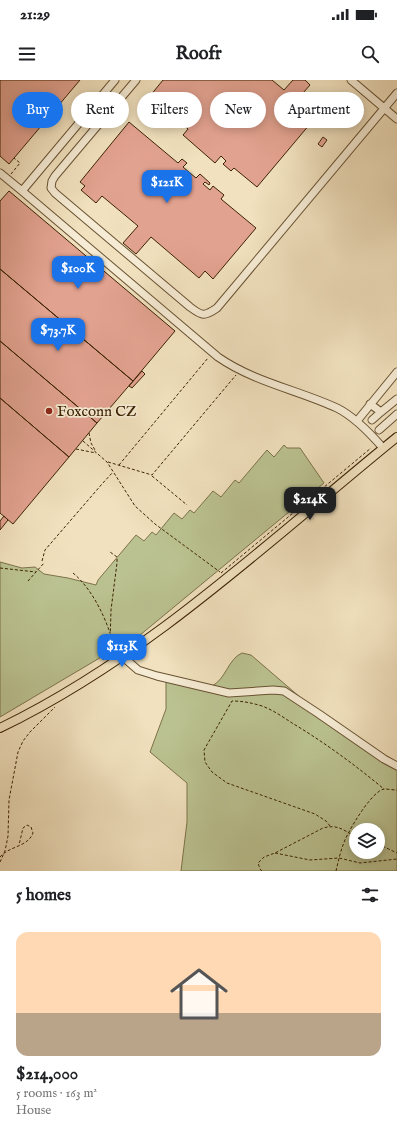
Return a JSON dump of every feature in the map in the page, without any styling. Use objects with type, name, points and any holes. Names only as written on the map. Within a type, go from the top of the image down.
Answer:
[{"type":"main road","points":[[0,728],[36,709],[98,672],[176,618],[223,575],[397,437]]},
{"type":"lane","points":[[22,192],[115,80]]},
{"type":"lane","points":[[136,80],[55,176],[52,181],[51,188],[190,307],[202,314],[209,314],[217,308],[397,93]]},
{"type":"lane","points":[[351,80],[397,119]]},
{"type":"lane","points":[[0,173],[223,360],[256,377],[338,409],[357,421],[383,448]]},
{"type":"lane","points":[[357,421],[397,372]]},
{"type":"lane","points":[[372,420],[397,399]]},
{"type":"lane","points":[[370,404],[380,412]]},
{"type":"lane","points":[[379,430],[397,414]]},
{"type":"lane","points":[[122,656],[138,670],[157,676],[229,692],[284,691],[384,759],[397,766]]},
{"type":"path","points":[[7,179],[20,163],[14,158]]},
{"type":"path","points":[[119,465],[210,356]]},
{"type":"path","points":[[152,475],[234,378],[235,373]]},
{"type":"path","points":[[89,433],[91,443],[97,453]]},
{"type":"path","points":[[83,441],[107,462],[135,506],[155,524],[223,575],[371,448]]},
{"type":"path","points":[[76,449],[97,453]]},
{"type":"path","points":[[107,462],[152,475],[187,505]]},
{"type":"path","points":[[28,581],[43,562],[45,550],[114,472]]},
{"type":"path","points":[[98,672],[109,648],[111,610],[117,563],[117,557],[110,552]]},
{"type":"path","points":[[0,568],[36,572]]},
{"type":"path","points":[[73,573],[80,579],[94,600],[110,635]]},
{"type":"path","points":[[330,826],[326,820],[315,814],[227,783],[212,772],[205,762],[204,750],[232,701],[242,701],[264,707],[283,717],[354,765],[384,789],[397,790]]},
{"type":"path","points":[[0,862],[5,851],[8,836],[9,800],[18,752],[23,741],[30,732],[56,707]]},
{"type":"path","points":[[336,871],[348,833],[371,800],[376,794],[384,789]]},
{"type":"path","points":[[0,857],[5,851],[19,845],[26,842],[33,833],[31,827],[27,826],[23,828],[19,845]]},
{"type":"path","points":[[262,871],[258,862],[264,857],[275,853],[323,828],[330,826],[340,827],[348,833]]},
{"type":"path","points":[[385,847],[397,852]]},
{"type":"path","points":[[275,853],[310,860],[339,858],[360,863],[397,859]]},
{"type":"green space","points":[[284,445],[287,448],[300,448],[324,483],[128,645],[103,656],[0,717],[0,562],[22,568],[35,567],[44,574],[96,585],[98,580],[136,535],[144,541],[152,532],[156,535],[174,513],[182,519],[190,510],[194,513],[213,491],[221,497],[235,480],[239,483],[267,450],[274,457]]},
{"type":"green space","points":[[242,653],[251,655],[301,698],[397,763],[397,871],[181,871],[187,822],[187,783],[150,752],[166,709],[166,675],[212,686],[221,679],[233,660]]},
{"type":"building","points":[[0,80],[80,80],[63,100],[63,92],[12,92],[12,128],[39,128],[9,164],[0,156]]},
{"type":"building","points":[[163,80],[272,80],[284,90],[293,80],[305,80],[310,85],[304,92],[274,92],[274,128],[307,128],[257,187],[234,168],[231,171],[223,164],[226,161],[221,156],[215,163],[183,135],[188,129],[187,128],[202,128],[202,92],[153,92]]},
{"type":"building","points":[[129,122],[178,163],[182,159],[187,163],[183,167],[196,178],[200,174],[210,183],[209,185],[205,182],[203,184],[210,190],[213,186],[224,195],[221,199],[256,228],[213,279],[205,271],[199,278],[151,237],[136,254],[123,243],[138,226],[102,196],[96,203],[81,190],[85,186],[80,182],[124,128],[129,128]]},
{"type":"building","points":[[323,137],[327,140],[322,147],[318,144]]},
{"type":"building","points":[[9,191],[175,331],[133,381],[0,269],[0,201]]},
{"type":"building","points":[[0,269],[133,381],[97,423],[0,341]]},
{"type":"building","name":"Foxconn CZ","points":[[0,341],[97,423],[69,457],[0,398]]},
{"type":"building","points":[[142,371],[145,374],[132,388],[129,386]]},
{"type":"building","points":[[0,398],[69,457],[13,524],[0,513]]},
{"type":"building","points":[[4,516],[8,520],[0,530],[0,521]]},
{"type":"place","name":"Foxconn CZ","points":[[49,411]]}]
